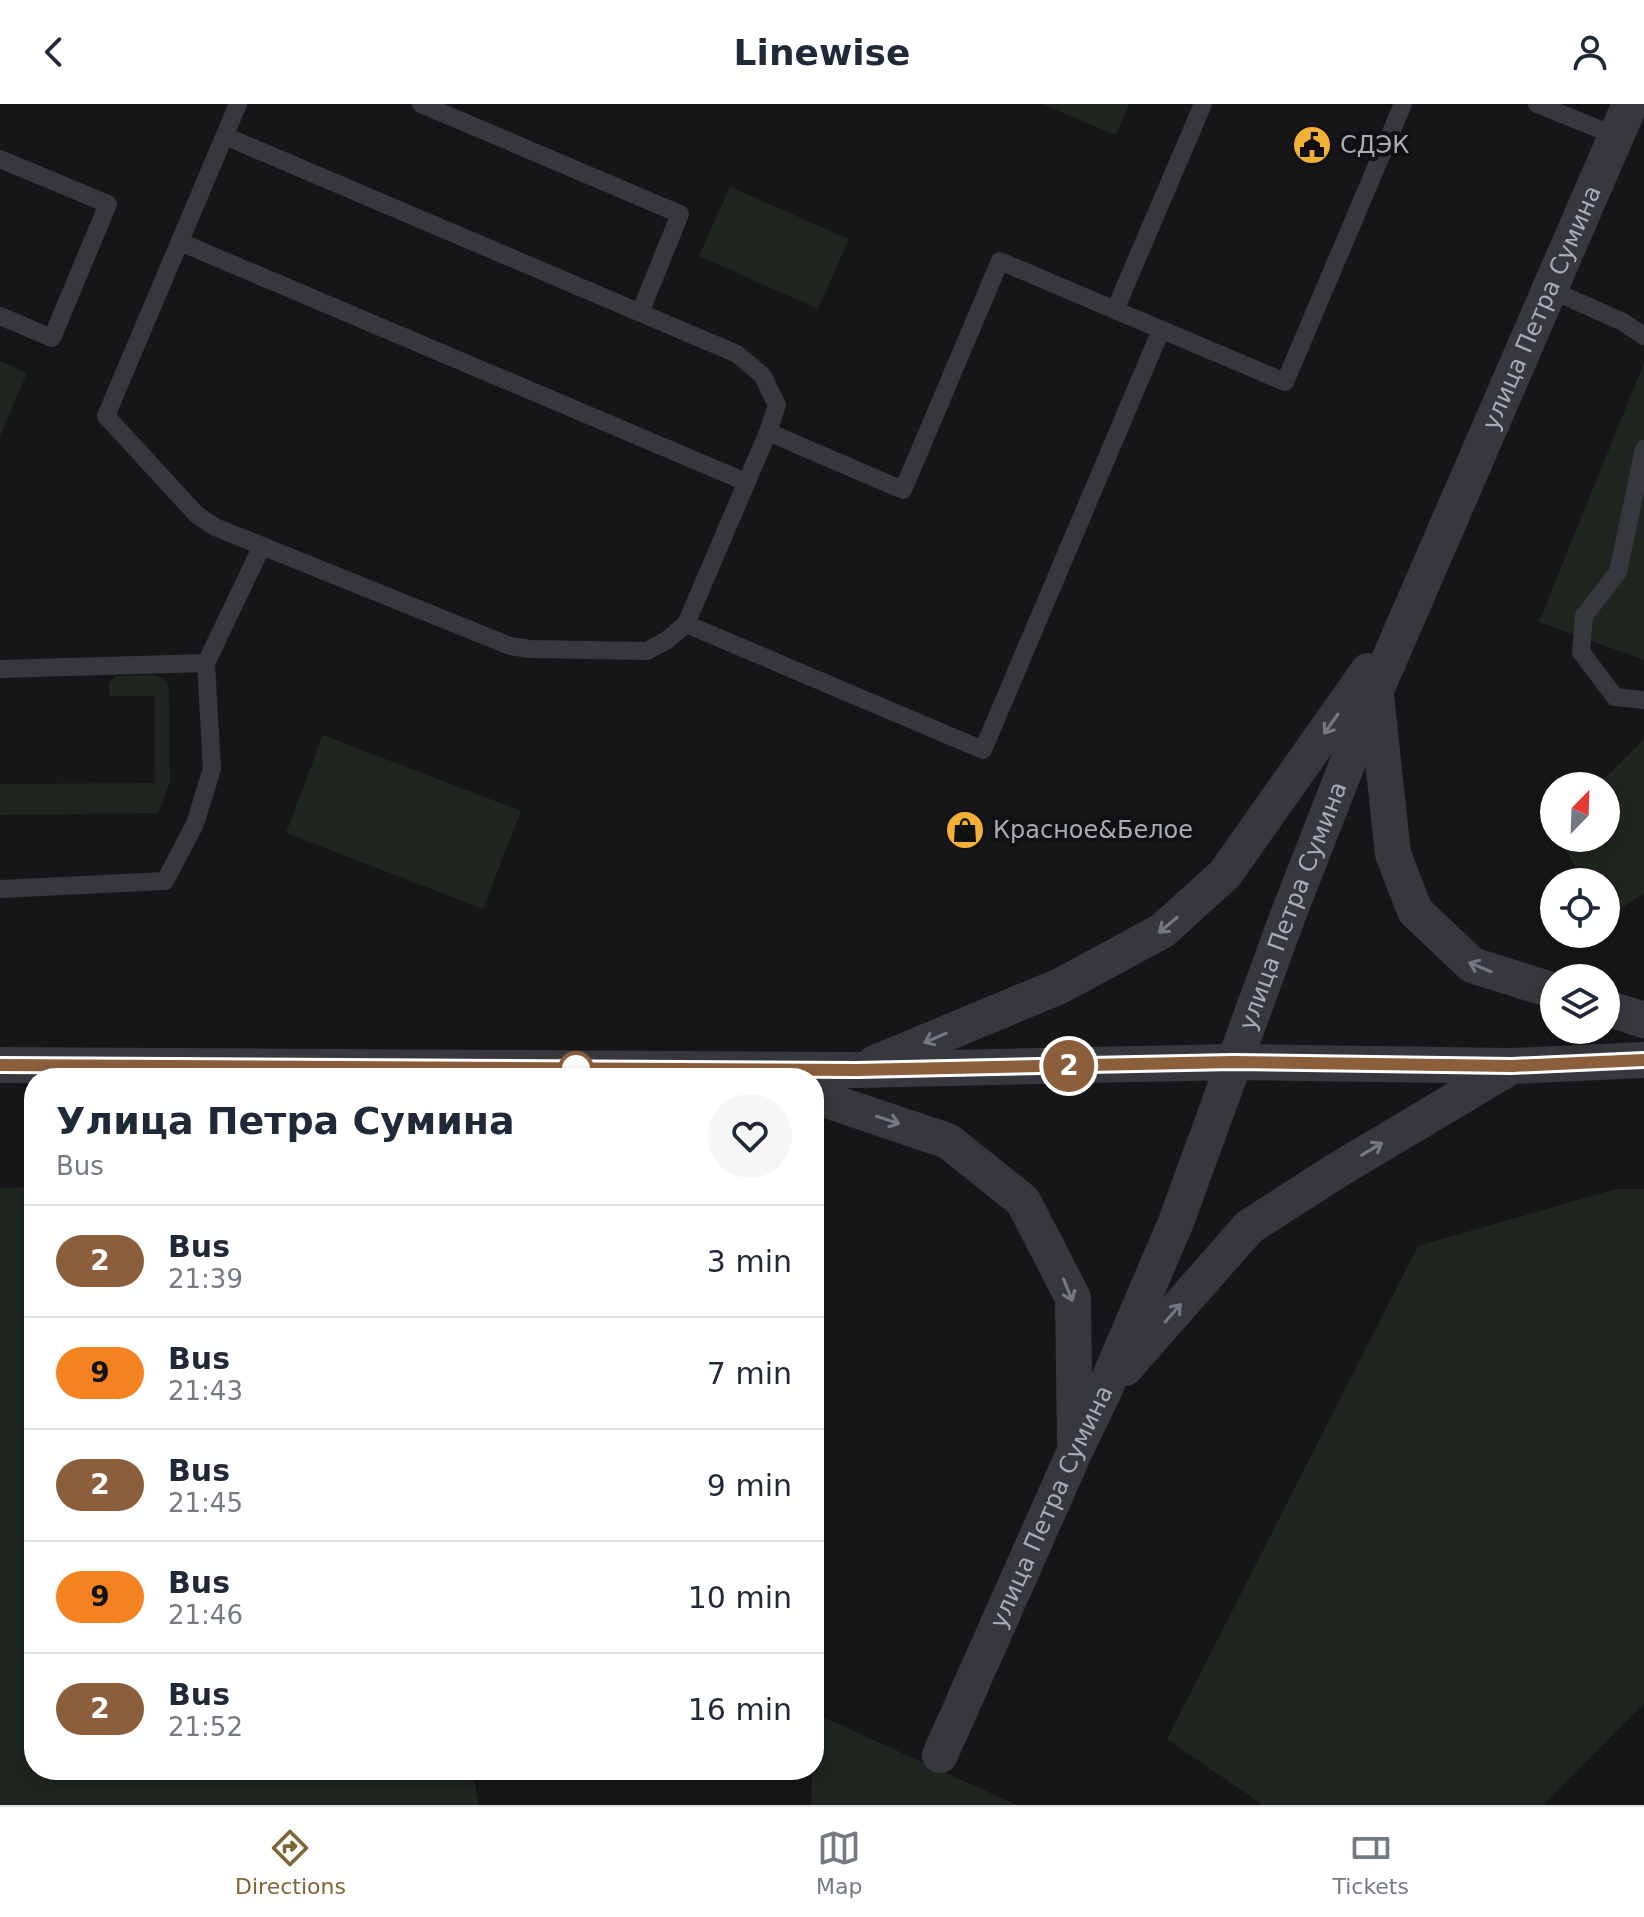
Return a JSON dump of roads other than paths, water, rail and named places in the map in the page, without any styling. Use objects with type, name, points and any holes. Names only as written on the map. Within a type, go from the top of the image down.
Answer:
[{"type":"street","name":"улица Петра Сумина","points":[[940,1755],[1103,1393],[1176,1222],[1287,918],[1376,690],[1623,120]]},
{"type":"street","points":[[857,1070],[1060,986],[1162,931],[1225,874],[1408,615]]},
{"type":"street","points":[[1376,690],[1393,854],[1415,911],[1472,965],[1540,987]]},
{"type":"street","points":[[1620,1012],[1644,1020]]},
{"type":"street","points":[[824,1071],[1233,1062],[1512,1066],[1644,1060]]},
{"type":"street","points":[[0,1065],[249,1068]]},
{"type":"street","points":[[1103,1393],[1249,1227],[1347,1164],[1512,1066]]},
{"type":"street","points":[[824,1099],[948,1141],[1023,1201],[1073,1298],[1075,1451]]},
{"type":"lane","points":[[225,136],[737,354],[763,376],[777,405],[686,624],[647,651],[510,646],[215,527],[197,515],[106,416],[238,104]]},
{"type":"lane","points":[[421,104],[680,214],[640,313]]},
{"type":"lane","points":[[1115,310],[1203,104]]},
{"type":"lane","points":[[768,432],[903,490],[1000,261],[1285,382],[1403,104]]},
{"type":"lane","points":[[1537,104],[1623,120]]},
{"type":"lane","points":[[0,159],[108,204],[52,338],[0,316]]},
{"type":"lane","points":[[180,242],[746,482]]},
{"type":"lane","points":[[1549,289],[1623,322],[1644,336]]},
{"type":"lane","points":[[686,624],[983,750],[1161,330]]},
{"type":"lane","points":[[1644,449],[1618,572],[1584,616],[1581,652],[1615,697],[1644,700]]},
{"type":"lane","points":[[0,889],[165,881],[195,824],[212,769],[206,663],[262,546]]},
{"type":"lane","points":[[0,669],[206,663]]},
{"type":"place","name":"СДЭК","points":[[1312,145]]},
{"type":"place","name":"Красное&Белое","points":[[965,830]]}]
